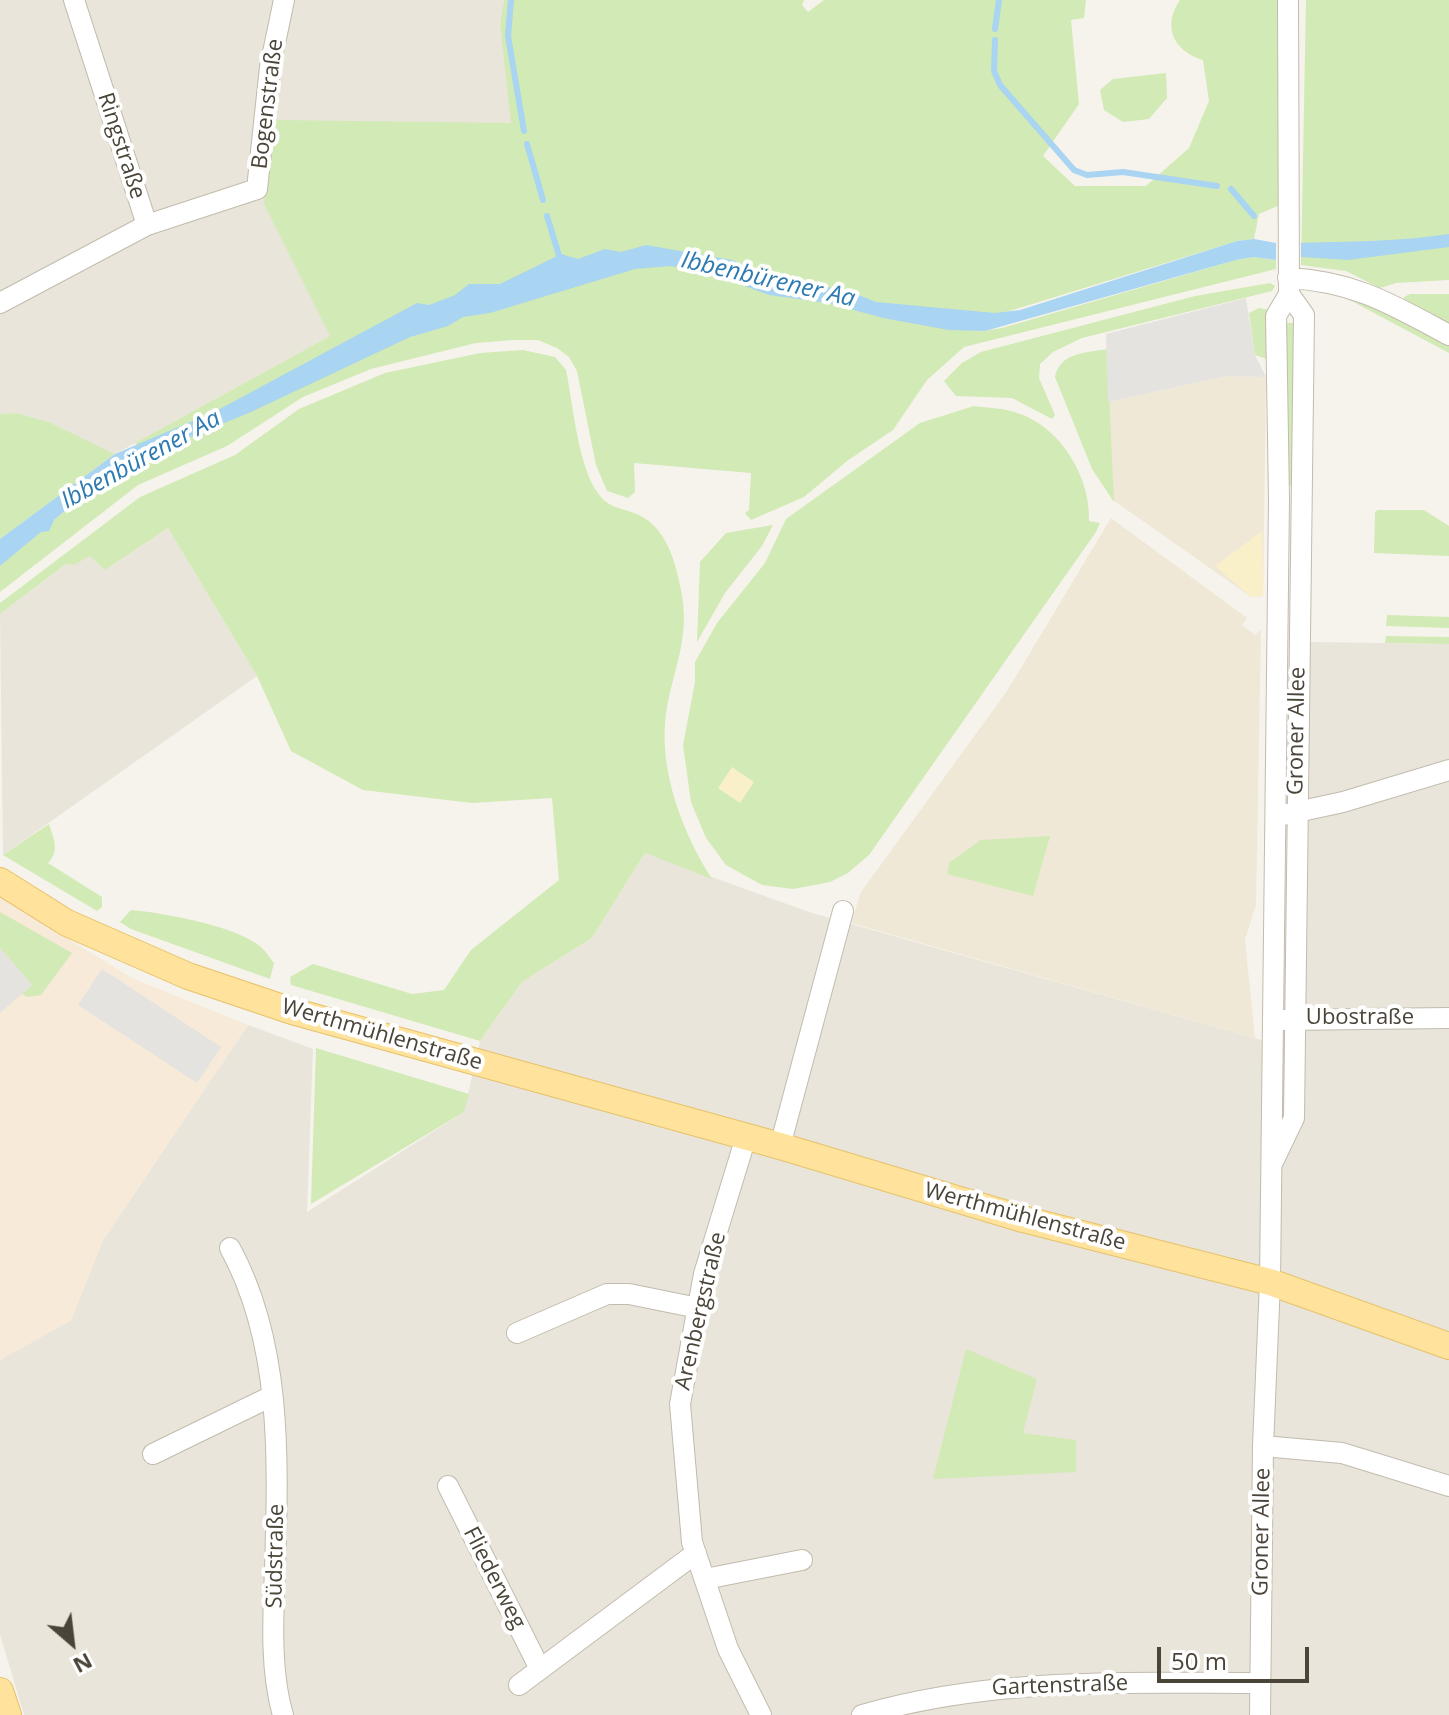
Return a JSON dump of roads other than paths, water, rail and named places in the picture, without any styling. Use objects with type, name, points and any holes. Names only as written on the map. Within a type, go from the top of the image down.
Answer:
[{"type":"main road","name":"Werthmühlenstraße","points":[[0,881],[67,923],[188,976],[292,1011],[780,1146],[1023,1219],[1270,1282],[1449,1346]]},
{"type":"main road","points":[[0,1691],[8,1715]]},
{"type":"street","name":"Ringstraße","points":[[0,303],[147,225],[74,0]]},
{"type":"street","name":"Bogenstraße","points":[[147,225],[257,189],[270,67],[284,0]]},
{"type":"street","name":"Groner Allee","points":[[1260,1715],[1263,1446],[1270,1282],[1279,483],[1276,316],[1289,280],[1288,0]]},
{"type":"street","name":"Groner Allee","points":[[1270,1168],[1294,1118],[1304,315],[1289,280]]},
{"type":"street","points":[[1289,280],[1345,285],[1376,296],[1449,335]]},
{"type":"street","points":[[1275,817],[1343,802],[1449,770]]},
{"type":"street","points":[[780,1146],[843,911]]},
{"type":"street","name":"Ubostraße","points":[[1271,1023],[1294,1018],[1449,1018]]},
{"type":"street","name":"Arenbergstraße","points":[[746,1137],[704,1274],[680,1404],[696,1553],[728,1649],[761,1715]]},
{"type":"street","name":"Südstraße","points":[[230,1248],[255,1307],[272,1396],[278,1475],[274,1600],[278,1697],[283,1715]]},
{"type":"street","points":[[517,1333],[607,1294],[629,1294],[698,1308]]},
{"type":"street","points":[[153,1454],[272,1396]]},
{"type":"street","name":"Groner Allee","points":[[1263,1446],[1342,1453],[1449,1486]]},
{"type":"street","name":"Fliederweg","points":[[448,1486],[540,1669]]},
{"type":"street","points":[[519,1685],[696,1553]]},
{"type":"street","points":[[705,1579],[802,1560]]},
{"type":"street","name":"Gartenstraße","points":[[862,1715],[956,1693],[1007,1686],[1260,1683]]},
{"type":"water","points":[[1449,234],[1449,247],[1348,260],[1301,257],[1301,243],[1393,240]]},
{"type":"water","name":"Ibbenbürener Aa","points":[[1254,239],[1276,243],[1276,260],[1253,257],[1236,260],[985,331],[949,330],[883,318],[828,303],[769,295],[701,270],[670,266],[635,269],[490,313],[463,317],[448,326],[410,337],[251,412],[147,455],[98,483],[54,520],[49,531],[41,532],[0,566],[0,539],[115,454],[216,411],[417,303],[429,305],[455,295],[469,284],[500,284],[561,254],[578,259],[605,249],[621,252],[646,245],[732,260],[762,272],[851,292],[876,302],[995,313],[1020,310],[1237,241]]},
{"type":"waterway","points":[[511,0],[508,36],[524,131]]},
{"type":"waterway","points":[[995,29],[999,0]]},
{"type":"waterway","points":[[995,40],[994,71],[1000,85],[1074,170],[1087,175],[1123,172],[1217,186]]},
{"type":"waterway","points":[[527,144],[543,200]]},
{"type":"waterway","points":[[1231,189],[1254,216]]},
{"type":"waterway","points":[[547,216],[561,262]]}]
